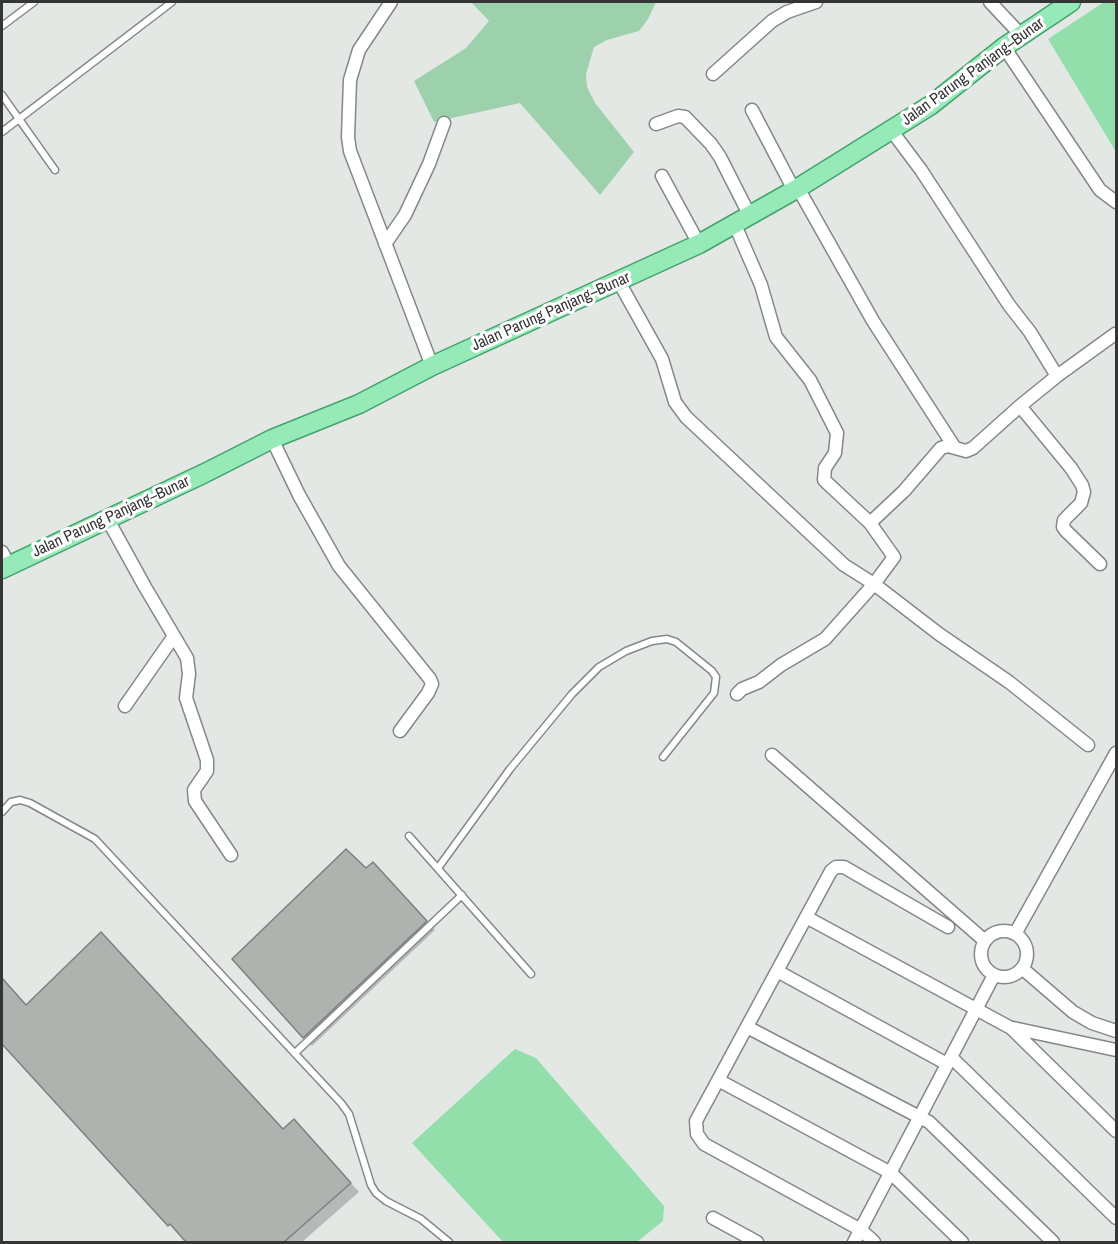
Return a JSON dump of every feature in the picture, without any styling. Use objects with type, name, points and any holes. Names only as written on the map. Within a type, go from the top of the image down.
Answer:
[{"type":"main road","name":"Jalan Parung Panjang–Bunar","points":[[4,562],[108,520],[272,439],[359,404],[432,366],[699,244],[796,189],[931,105],[1004,47],[1071,2]]},
{"type":"street","points":[[391,2],[359,50],[350,80],[347,109],[350,151],[432,366]]},
{"type":"street","points":[[713,74],[772,21],[787,12],[816,2]]},
{"type":"street","points":[[990,2],[1021,35]]},
{"type":"street","points":[[1004,47],[1100,190],[1116,202]]},
{"type":"street","points":[[752,110],[873,321],[955,448]]},
{"type":"street","points":[[656,124],[678,116],[685,117],[720,157],[742,220],[776,338],[810,380],[837,433],[835,453],[825,468],[824,480],[870,523],[894,555],[893,560],[874,584],[825,639],[737,694]]},
{"type":"street","points":[[386,244],[405,214],[429,164],[444,123]]},
{"type":"street","points":[[891,130],[921,170],[1057,376]]},
{"type":"street","points":[[662,176],[699,244]]},
{"type":"street","points":[[619,282],[662,359],[675,402],[686,417],[844,565],[874,584],[939,634],[1009,682],[1088,745]]},
{"type":"street","points":[[870,523],[904,490],[941,448],[948,446],[966,451],[973,448],[1057,376],[1115,334]]},
{"type":"street","points":[[1020,406],[1071,468],[1082,485],[1084,492],[1081,503],[1064,520],[1064,527],[1100,564]]},
{"type":"street","points":[[272,439],[299,495],[339,566],[430,679],[432,684],[428,693],[400,731]]},
{"type":"street","points":[[108,520],[187,658],[189,674],[186,698],[207,760],[207,771],[194,790],[195,801],[231,855]]},
{"type":"street","points":[[125,706],[174,636]]},
{"type":"street","points":[[1015,934],[1116,753]]},
{"type":"street","points":[[772,755],[985,941]]},
{"type":"street","points":[[874,1242],[861,1230],[704,1144],[697,1134],[696,1121],[831,871],[836,867],[844,867],[948,927]]},
{"type":"street","points":[[806,917],[1011,1028],[1116,1131]]},
{"type":"street","points":[[1007,931],[1015,934],[1026,946],[1027,962],[1023,969],[1009,978],[993,975],[982,964],[981,948],[985,941],[999,932],[1007,931]]},
{"type":"street","points":[[1023,969],[1073,1012],[1092,1023],[1116,1031]]},
{"type":"street","points":[[777,970],[949,1061],[1116,1218]]},
{"type":"street","points":[[854,1242],[993,975]]},
{"type":"street","points":[[747,1027],[929,1122],[1053,1242]]},
{"type":"street","points":[[1011,1028],[1116,1050]]},
{"type":"street","points":[[718,1080],[891,1173],[962,1242]]},
{"type":"street","points":[[713,1218],[757,1242]]},
{"type":"lane","points":[[2,26],[34,2]]},
{"type":"lane","points":[[2,132],[172,2]]},
{"type":"lane","points":[[2,95],[55,170]]},
{"type":"lane","points":[[438,868],[510,769],[572,694],[599,668],[626,651],[652,641],[667,639],[676,642],[712,671],[716,677],[714,693],[663,757]]},
{"type":"lane","points":[[2,812],[11,802],[20,800],[30,803],[95,839],[341,1103],[349,1114],[375,1193],[421,1219],[449,1242]]},
{"type":"lane","points":[[410,836],[531,974]]},
{"type":"lane","points":[[295,1053],[462,896]]},
{"type":"shaded area","points":[[471,2],[656,2],[639,31],[607,40],[594,47],[586,74],[587,87],[595,103],[634,152],[600,195],[520,103],[434,122],[414,81],[466,48],[489,21]]},
{"type":"shaded area","points":[[1104,2],[1116,2],[1116,152],[1048,39]]},
{"type":"shaded area","points":[[515,1049],[536,1058],[664,1206],[663,1221],[637,1242],[503,1242],[412,1143]]},
{"type":"building","points":[[346,849],[366,868],[373,862],[427,921],[303,1038],[232,959]]},
{"type":"building","points":[[101,932],[283,1129],[294,1119],[351,1183],[284,1242],[186,1242],[170,1224],[168,1226],[2,1044],[2,978],[26,1005]]}]
